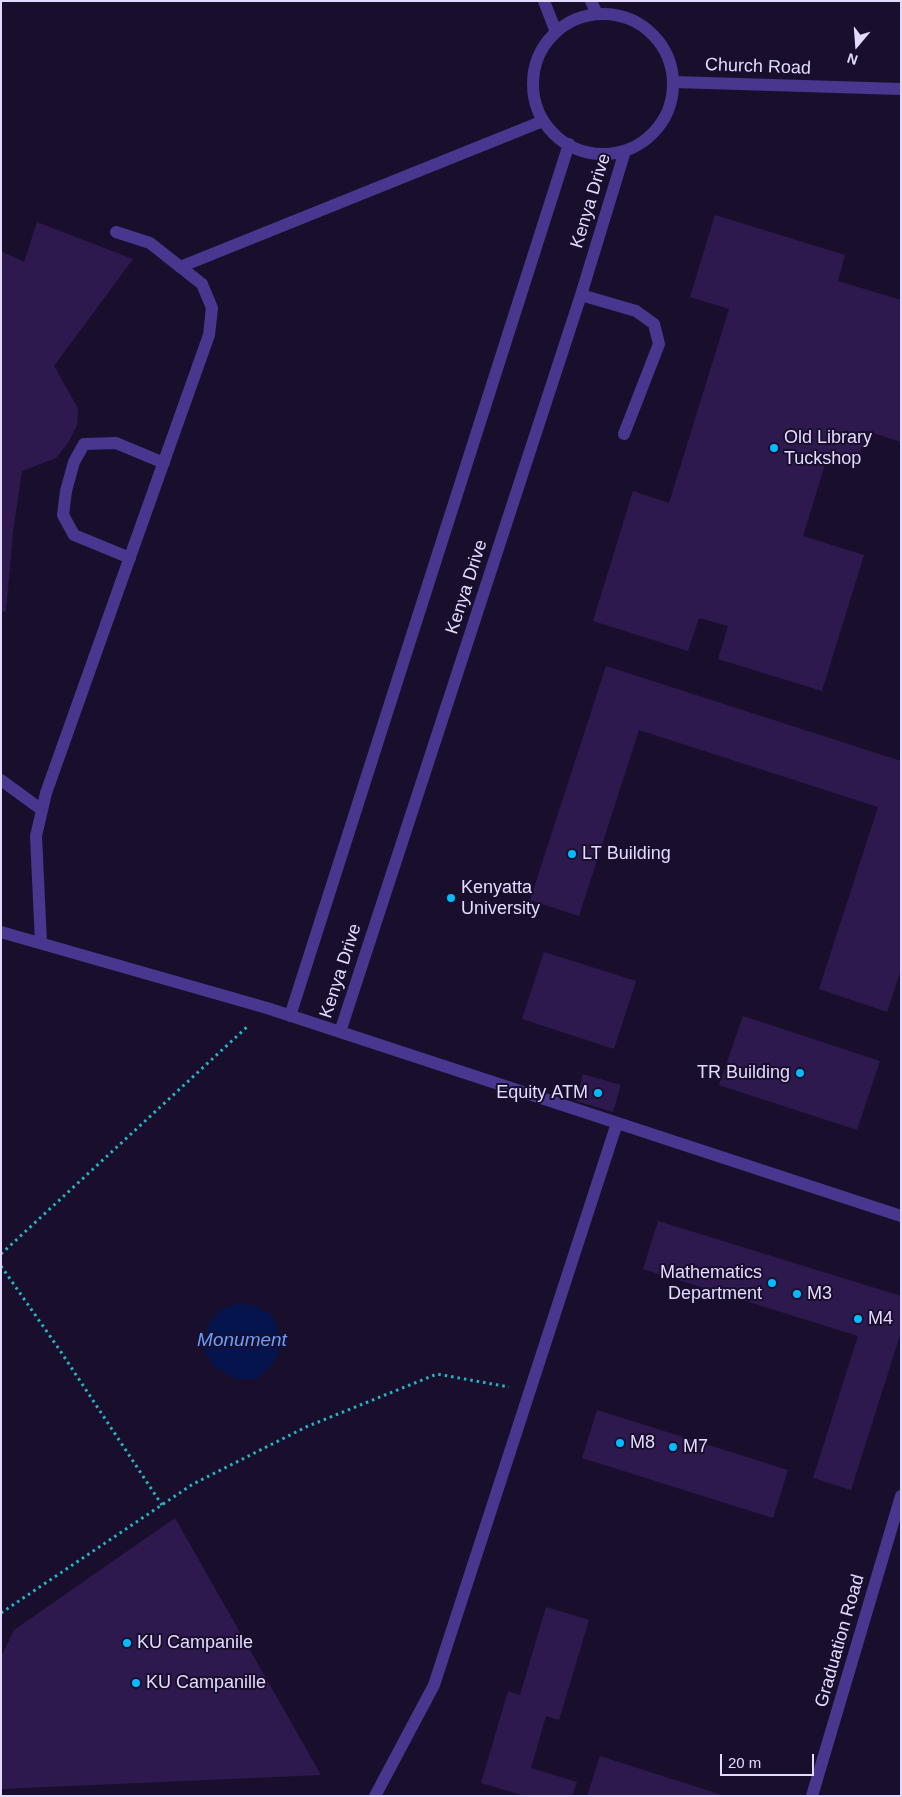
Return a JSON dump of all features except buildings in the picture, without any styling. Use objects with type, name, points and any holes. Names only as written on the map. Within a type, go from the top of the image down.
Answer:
[{"type":"lane","points":[[544,1],[556,32]]},
{"type":"lane","points":[[591,1],[597,14]]},
{"type":"lane","points":[[597,14],[620,16],[641,25],[658,40],[669,60],[674,82],[671,104],[662,125],[646,141],[625,151],[603,155],[580,151],[559,139],[543,120],[534,98],[533,74],[541,51],[556,32],[575,20],[597,14]]},
{"type":"lane","name":"Church Road","points":[[674,82],[901,89]]},
{"type":"lane","points":[[180,267],[543,120]]},
{"type":"lane","name":"Kenya Drive","points":[[290,1016],[569,144]]},
{"type":"lane","name":"Kenya Drive","points":[[340,1032],[581,294],[625,151]]},
{"type":"lane","points":[[41,943],[36,836],[46,794],[209,335],[212,308],[202,284],[150,243],[116,232]]},
{"type":"lane","points":[[581,294],[636,312],[654,324],[659,344],[624,434]]},
{"type":"lane","points":[[130,558],[74,535],[63,515],[66,491],[74,462],[84,444],[116,443],[164,463]]},
{"type":"lane","points":[[1,780],[42,810]]},
{"type":"lane","points":[[1,932],[267,1008],[901,1216]]},
{"type":"lane","points":[[376,1796],[434,1685],[617,1123]]},
{"type":"lane","name":"Graduation Road","points":[[812,1796],[901,1496]]},
{"type":"path","points":[[1,1254],[267,1008]]},
{"type":"path","points":[[1,1266],[59,1349],[162,1505]]},
{"type":"path","points":[[1,1613],[194,1484],[306,1427],[437,1374],[530,1390]]},
{"type":"water","name":"Monument","points":[[235,1304],[253,1305],[272,1315],[281,1339],[278,1356],[271,1366],[257,1379],[235,1379],[214,1366],[203,1349],[207,1327],[218,1311]]},
{"type":"place","name":"Old Library Tuckshop","points":[[774,448]]},
{"type":"place","name":"LT Building","points":[[572,854]]},
{"type":"place","name":"Kenyatta University","points":[[451,898]]},
{"type":"place","name":"TR Building","points":[[800,1073]]},
{"type":"place","name":"Equity ATM","points":[[598,1093]]},
{"type":"place","name":"Mathematics Department","points":[[772,1283]]},
{"type":"place","name":"M3","points":[[797,1294]]},
{"type":"place","name":"M4","points":[[858,1319]]},
{"type":"place","name":"M8","points":[[620,1443]]},
{"type":"place","name":"M7","points":[[673,1447]]},
{"type":"place","name":"KU Campanile","points":[[127,1643]]},
{"type":"place","name":"KU Campanille","points":[[136,1683]]}]
